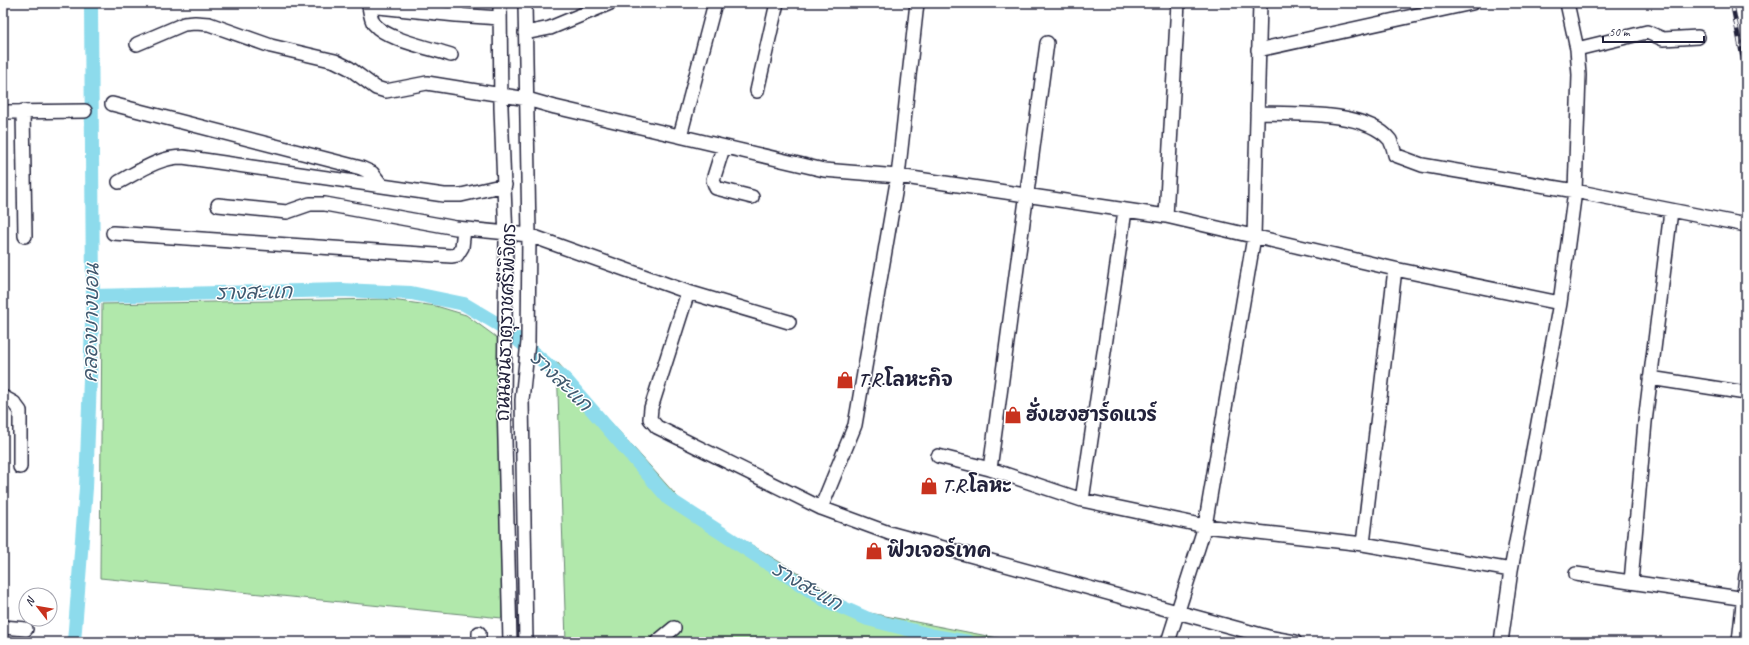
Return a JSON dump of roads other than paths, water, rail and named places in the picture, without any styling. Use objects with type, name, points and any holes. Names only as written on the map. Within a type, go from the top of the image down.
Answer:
[{"type":"street","name":"ถนนมนธาตุราชศรีพิจิตร","points":[[500,3],[501,95],[506,234],[504,400],[510,642]]},
{"type":"street","name":"ถนนมนธาตุราชศรีพิจิตร","points":[[525,3],[529,235],[527,311],[528,342],[522,384],[526,642]]},
{"type":"street","points":[[525,33],[550,28],[610,3]]},
{"type":"street","points":[[680,136],[715,3]]},
{"type":"street","points":[[757,91],[778,3]]},
{"type":"street","points":[[821,508],[854,425],[898,176],[917,3]]},
{"type":"street","points":[[1166,216],[1178,3]]},
{"type":"street","points":[[1168,642],[1205,526],[1254,237],[1260,3]]},
{"type":"street","points":[[1258,50],[1455,5],[1472,3]]},
{"type":"street","points":[[1501,642],[1511,570],[1560,303],[1575,191],[1579,75],[1577,50],[1566,3]]},
{"type":"street","points":[[451,55],[393,37],[380,30],[373,23],[370,5],[456,9],[500,18]]},
{"type":"street","points":[[137,44],[184,24],[195,22],[209,24],[271,46],[335,61],[349,68],[376,88],[386,91],[427,84],[527,99],[680,136],[723,148],[824,170],[898,176],[1027,194],[1125,211],[1166,216],[1395,269],[1560,303]]},
{"type":"street","points":[[1577,50],[1647,32],[1663,39],[1698,37]]},
{"type":"street","points":[[990,470],[1047,43]]},
{"type":"street","points":[[112,104],[362,168],[372,173],[382,186]]},
{"type":"street","points":[[3,112],[58,110],[83,111]]},
{"type":"street","points":[[23,111],[25,236]]},
{"type":"street","points":[[1257,113],[1342,118],[1368,124],[1380,131],[1390,141],[1395,155],[1422,165],[1575,191],[1746,225]]},
{"type":"street","points":[[723,148],[713,180],[716,188],[752,196]]},
{"type":"street","points":[[119,182],[170,157],[183,157],[444,195],[461,195],[504,185]]},
{"type":"street","points":[[218,204],[287,212],[310,204],[325,204],[464,229],[529,235],[688,292],[789,322]]},
{"type":"street","points":[[1082,500],[1125,211]]},
{"type":"street","points":[[1631,582],[1650,378],[1671,211]]},
{"type":"street","points":[[113,233],[451,256],[457,254],[462,247],[464,229]]},
{"type":"street","points":[[1363,544],[1395,269]]},
{"type":"street","points":[[688,292],[650,408],[650,419],[657,427],[821,508],[890,533],[1178,612],[1295,642]]},
{"type":"street","points":[[505,313],[527,311]]},
{"type":"street","points":[[1650,378],[1746,393]]},
{"type":"street","points":[[3,397],[14,403],[20,411],[20,467]]},
{"type":"street","points":[[504,400],[522,400]]},
{"type":"street","points":[[938,456],[990,470],[1082,500],[1205,526],[1363,544],[1511,570]]},
{"type":"street","points":[[1576,574],[1745,599]]},
{"type":"street","points":[[1739,642],[1745,599],[1746,574]]},
{"type":"street","points":[[3,627],[26,629]]},
{"type":"street","points":[[657,642],[674,628]]},
{"type":"waterway","name":"คลองบางบอน","points":[[74,642],[86,488],[93,296],[91,3]]},
{"type":"waterway","name":"รางสะแก","points":[[93,296],[341,290],[411,293],[464,304],[501,326],[566,380],[669,499],[823,599],[868,619],[934,636],[969,642]]},
{"type":"railway","points":[[1732,3],[1746,75]]},
{"type":"place","name":"T.R.โลหะกิจ","points":[[845,380]]},
{"type":"place","name":"ฮั่งเฮงฮาร์ดแวร์","points":[[1013,415]]},
{"type":"place","name":"T.R.โลหะ","points":[[929,486]]},
{"type":"place","name":"ฟิวเจอร์เทค","points":[[874,551]]}]
